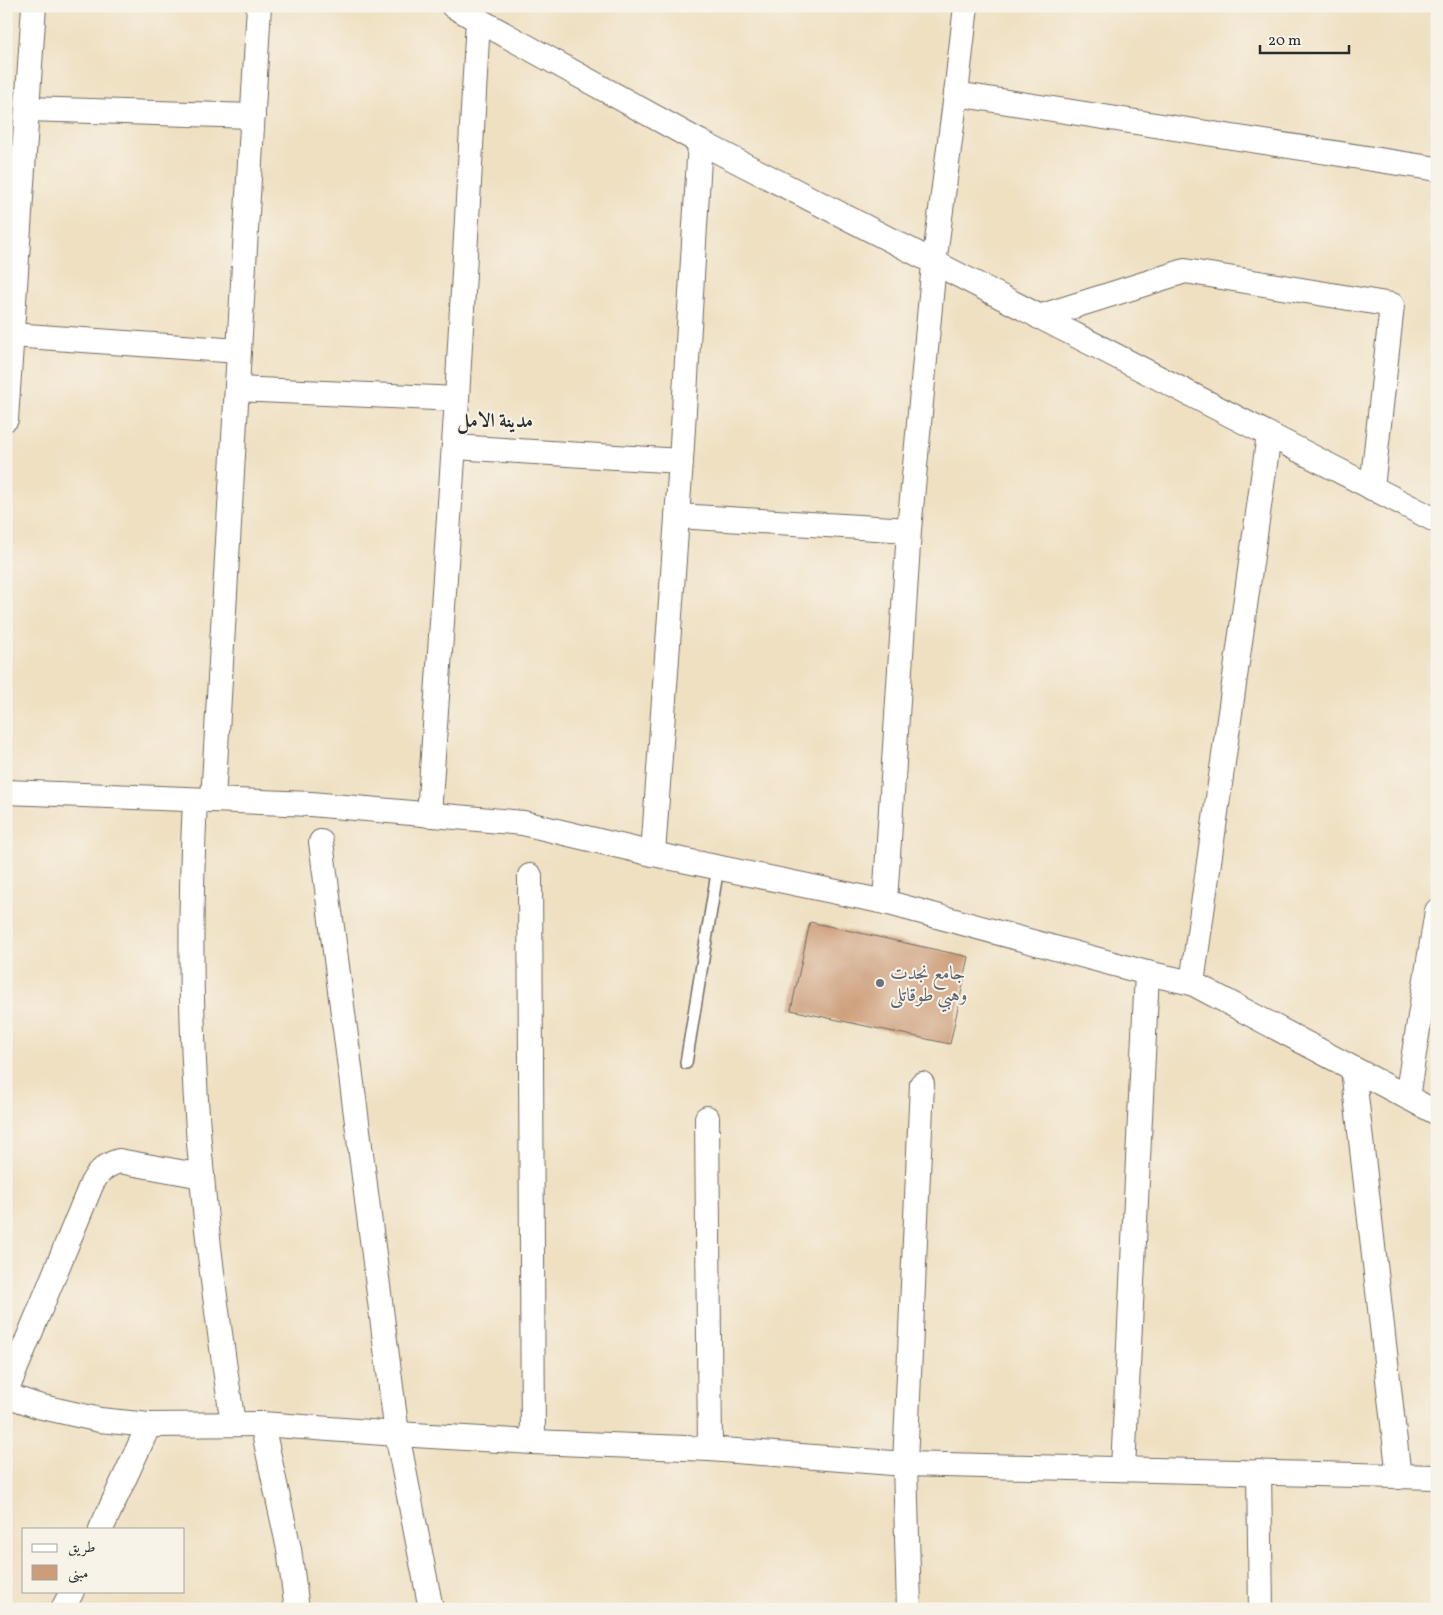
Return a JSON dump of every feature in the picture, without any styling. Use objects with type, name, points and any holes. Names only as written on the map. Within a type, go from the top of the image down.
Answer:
[{"type":"street","points":[[6,418],[12,335],[10,297],[34,6]]},
{"type":"street","points":[[234,1424],[215,1301],[202,1176],[193,1031],[192,925],[204,800],[239,351],[259,6]]},
{"type":"street","points":[[453,6],[700,142],[1437,521]]},
{"type":"street","points":[[885,902],[909,530],[934,264],[966,6]]},
{"type":"street","points":[[429,815],[457,399],[478,20]]},
{"type":"street","points":[[956,94],[1437,169]]},
{"type":"street","points":[[27,109],[253,116]]},
{"type":"street","points":[[654,854],[681,461],[700,142]]},
{"type":"street","points":[[1039,317],[1184,271],[1392,305],[1372,488]]},
{"type":"street","points":[[12,335],[239,351]]},
{"type":"street","points":[[236,389],[457,399]]},
{"type":"street","points":[[1192,983],[1269,435]]},
{"type":"street","points":[[454,447],[681,461]]},
{"type":"street","points":[[677,516],[909,530]]},
{"type":"street","points":[[6,792],[311,804],[523,823],[654,854],[885,902],[1147,973],[1192,983],[1437,1113]]},
{"type":"street","points":[[321,842],[397,1434],[431,1609]]},
{"type":"street","points":[[530,876],[533,1442]]},
{"type":"street","points":[[1407,1097],[1437,911]]},
{"type":"street","points":[[1123,1470],[1147,973]]},
{"type":"street","points":[[1353,1069],[1399,1477]]},
{"type":"street","points":[[909,1609],[905,1464],[922,1084]]},
{"type":"street","points":[[707,1118],[710,1449]]},
{"type":"street","points":[[202,1176],[119,1162],[107,1165],[98,1172],[6,1393],[38,1406],[100,1420],[149,1425],[262,1424],[533,1442],[710,1449],[905,1464],[1437,1477]]},
{"type":"street","points":[[262,1424],[289,1549],[298,1609]]},
{"type":"street","points":[[100,1528],[149,1425]]},
{"type":"street","points":[[1259,1472],[1261,1609]]},
{"type":"street","points":[[63,1609],[72,1592]]},
{"type":"lane","points":[[686,1063],[718,867]]},
{"type":"building","name":"جامع نجدت وهبي طوقاتلى","points":[[810,922],[969,957],[950,1044],[791,1010]]},
{"type":"place","name":"جامع نجدت وهبي طوقاتلى","points":[[880,983]]},
{"type":"district","name":"مدينة الامل","points":[[495,420]]}]
